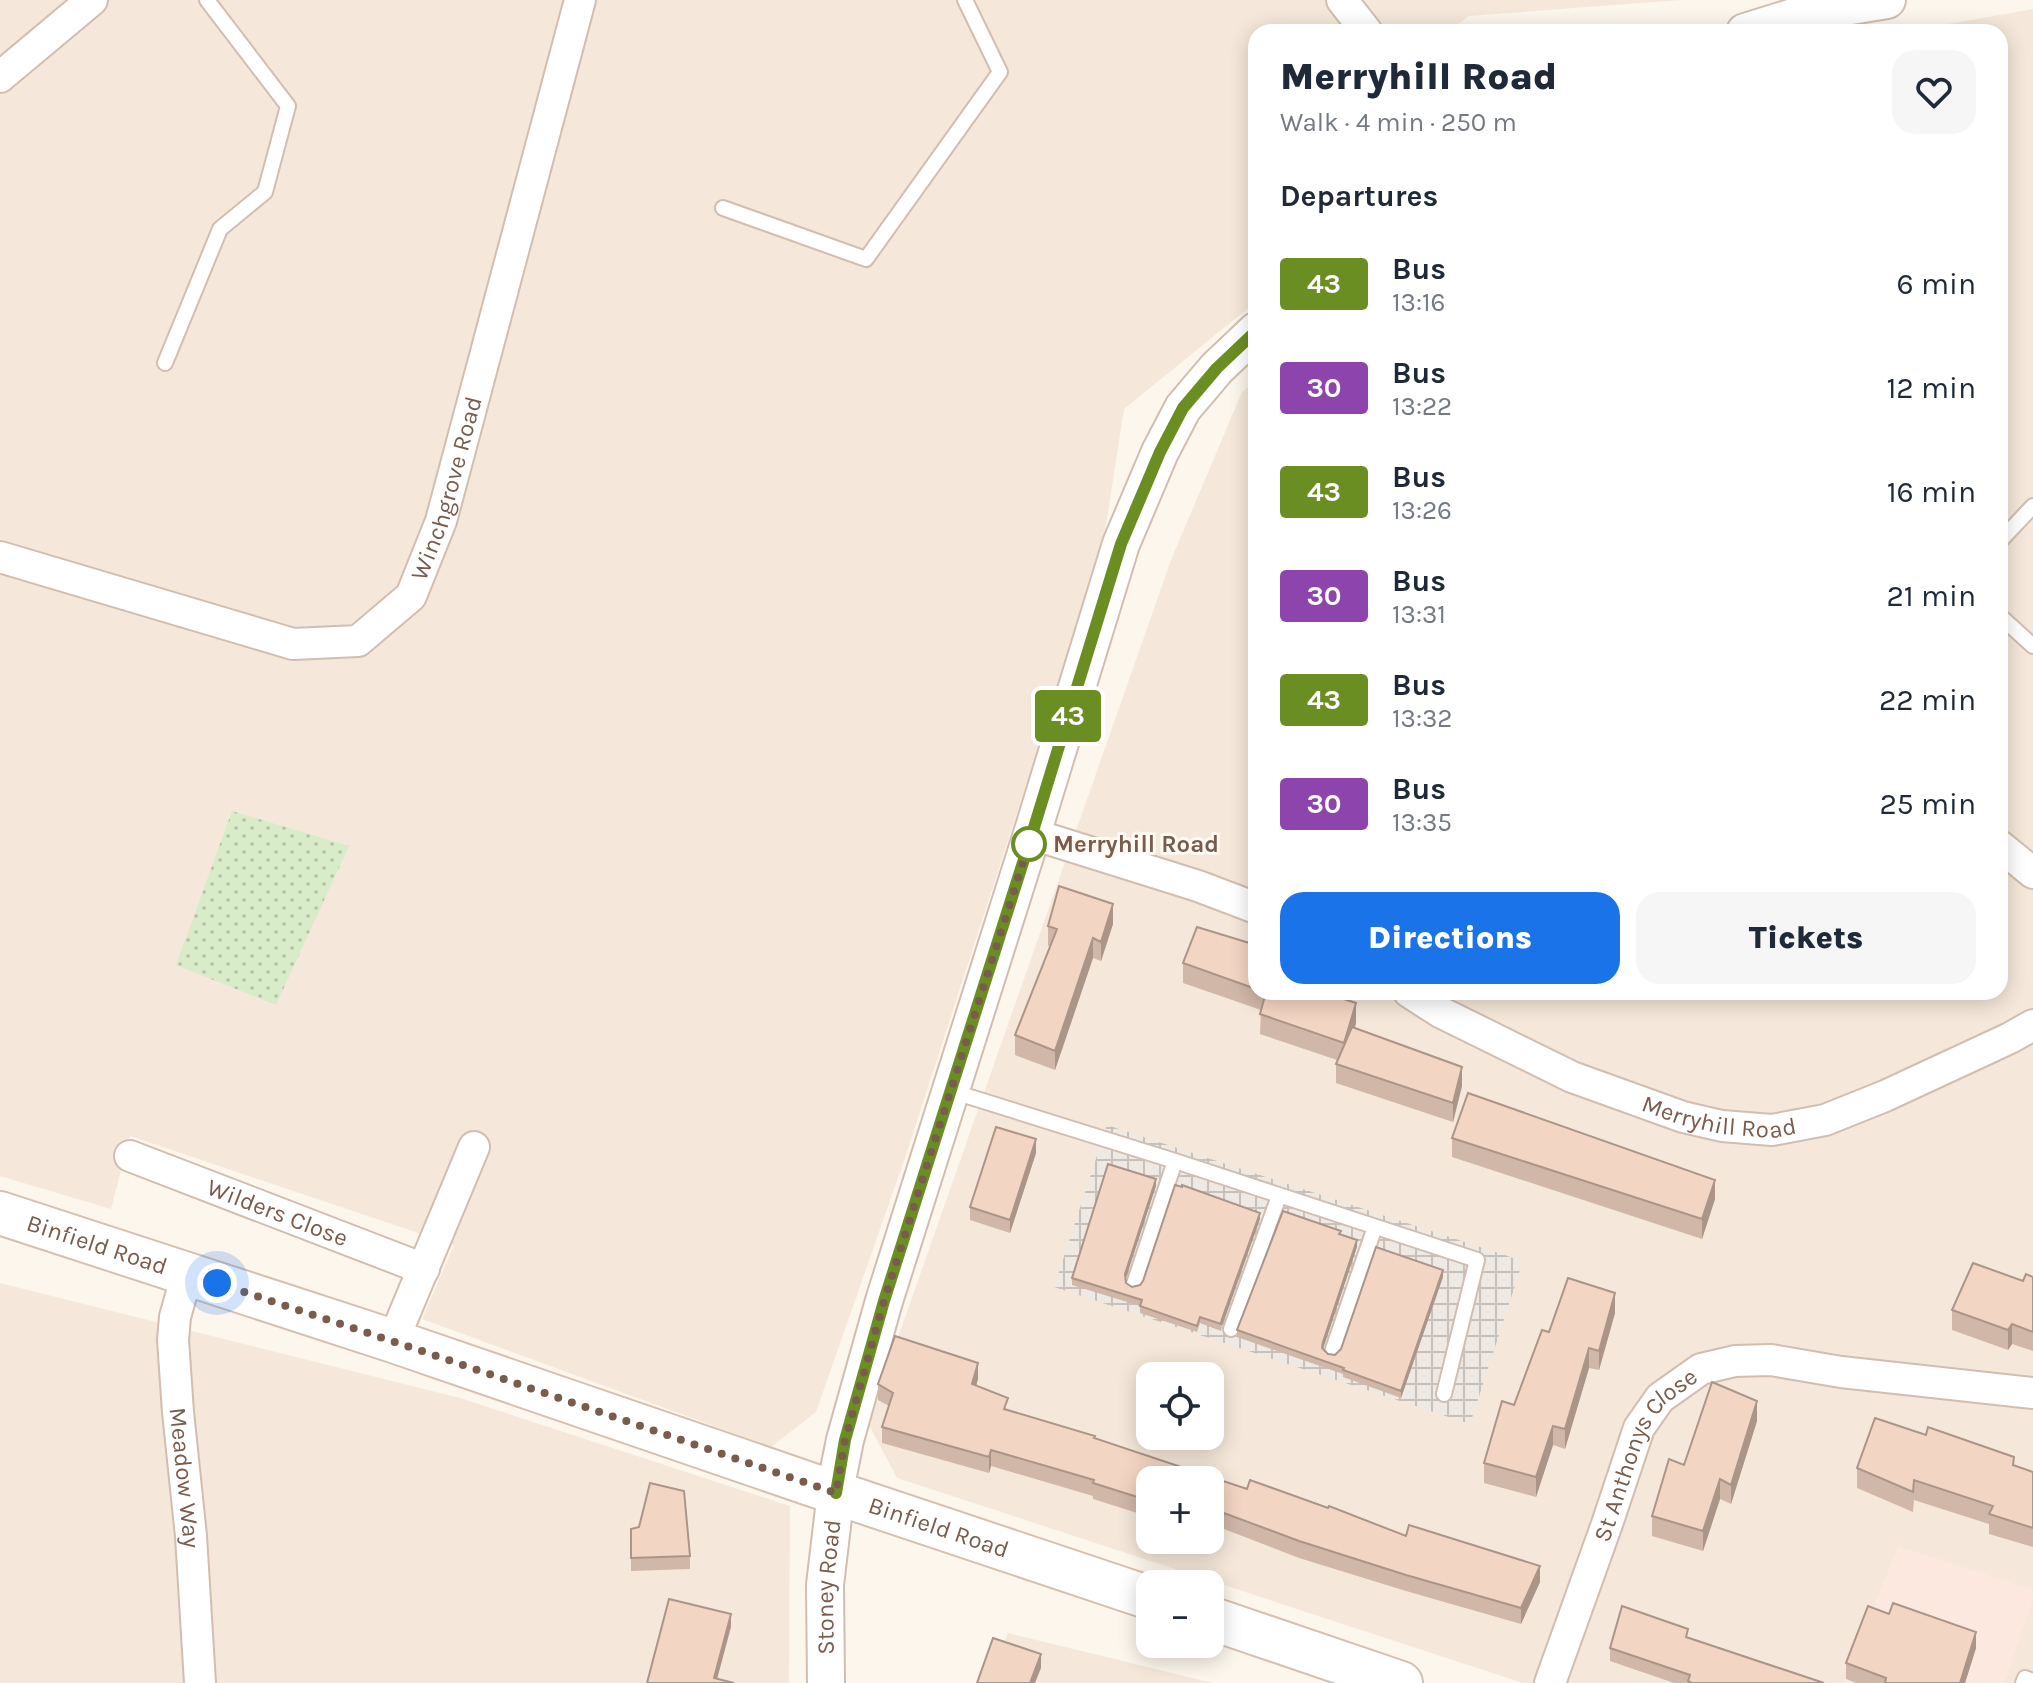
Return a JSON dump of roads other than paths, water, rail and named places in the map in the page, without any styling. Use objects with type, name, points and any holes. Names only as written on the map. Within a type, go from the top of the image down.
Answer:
[{"type":"main road","name":"Binfield Road","points":[[0,1213],[393,1341],[1136,1593]]},
{"type":"main road","points":[[1224,1623],[1401,1683]]},
{"type":"street","points":[[0,77],[92,0]]},
{"type":"street","name":"Winchgrove Road","points":[[0,557],[293,644],[358,641],[411,596],[441,521],[580,0]]},
{"type":"street","points":[[1342,0],[1361,24]]},
{"type":"street","points":[[1771,24],[1803,14],[1887,0]]},
{"type":"street","name":"Stoney Road","points":[[826,1683],[825,1585],[845,1440],[879,1316],[1121,544],[1143,489],[1183,408],[1217,368],[1248,339]]},
{"type":"street","points":[[1032,834],[1198,886],[1248,905]]},
{"type":"street","points":[[2008,853],[2033,873]]},
{"type":"street","name":"Merryhill Road","points":[[1421,1000],[1464,1025],[1572,1077],[1683,1117],[1722,1126],[1772,1130],[1825,1120],[1885,1096],[2033,1025]]},
{"type":"street","points":[[393,1341],[474,1147]]},
{"type":"street","name":"Wilders Close","points":[[130,1156],[424,1269]]},
{"type":"street","name":"Meadow Way","points":[[187,1274],[175,1317],[173,1340],[191,1536],[200,1683]]},
{"type":"street","name":"St Anthonys Close","points":[[1550,1683],[1639,1428],[1660,1398],[1701,1369],[1735,1361],[1771,1360],[1841,1372],[2033,1393]]},
{"type":"lane","points":[[165,363],[220,229],[265,192],[288,106],[207,0]]},
{"type":"lane","points":[[723,208],[866,259],[1000,72],[965,0]]},
{"type":"lane","points":[[2008,533],[2033,506]]},
{"type":"lane","points":[[2008,623],[2033,646]]},
{"type":"lane","points":[[951,1091],[1477,1260],[1444,1394]]},
{"type":"lane","points":[[1134,1284],[1175,1161]]},
{"type":"lane","points":[[1231,1329],[1279,1196]]},
{"type":"lane","points":[[1332,1352],[1375,1227]]},
{"type":"lane","points":[[2023,1683],[2025,1678],[2033,1681]]},
{"type":"place","name":"Merryhill Road","points":[[1029,844]]}]
